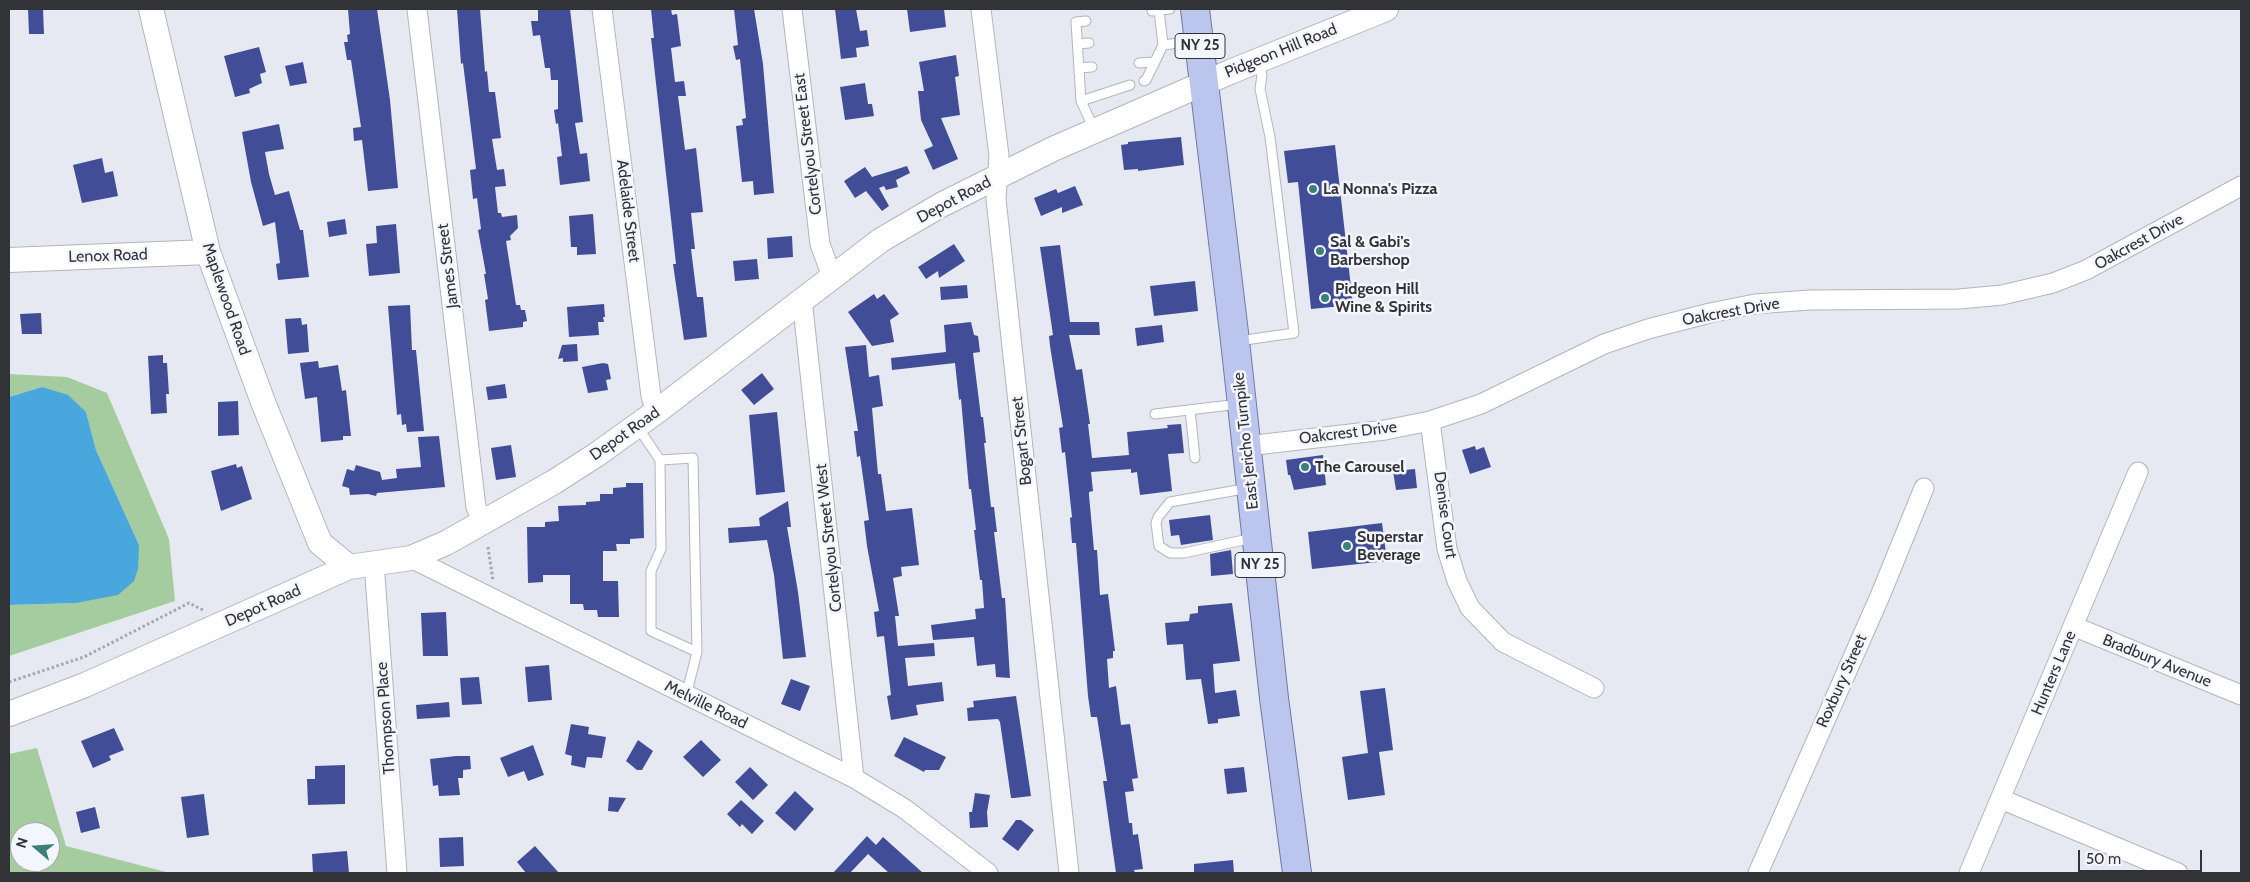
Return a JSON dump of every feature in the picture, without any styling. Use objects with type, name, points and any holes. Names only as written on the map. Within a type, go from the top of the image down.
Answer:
[{"type":"main road","name":"East Jericho Turnpike","points":[[1195,9],[1252,488],[1274,698],[1297,873]]},
{"type":"street","name":"Maplewood Road","points":[[151,9],[208,252],[263,402],[320,543],[349,567]]},
{"type":"street","name":"James Street","points":[[417,9],[476,507],[482,522]]},
{"type":"street","name":"Adelaide Street","points":[[602,9],[651,396],[656,412]]},
{"type":"street","name":"Cortelyou Street East","points":[[792,9],[820,244],[832,277]]},
{"type":"street","name":"Bogart Street","points":[[981,9],[1000,156],[997,209],[1069,873]]},
{"type":"street","name":"Pidgeon Hill Road","points":[[1204,84],[1386,9]]},
{"type":"street","name":"Depot Road","points":[[9,714],[85,684],[349,567],[411,558],[446,543],[554,482],[637,426],[881,240],[941,205],[1053,149],[1204,84]]},
{"type":"street","name":"Oakcrest Drive","points":[[1247,446],[1385,430],[1430,421],[1480,404],[1604,344],[1648,329],[1710,313],[1755,304],[1810,300],[1959,300],[2002,295],[2053,282],[2102,262],[2241,186]]},
{"type":"street","name":"Lenox Road","points":[[9,260],[208,252]]},
{"type":"street","name":"Cortelyou Street West","points":[[802,299],[854,778]]},
{"type":"street","name":"Denise Court","points":[[1430,421],[1447,549],[1457,581],[1470,608],[1503,642],[1594,688]]},
{"type":"street","name":"Hunters Lane","points":[[1970,873],[2138,472]]},
{"type":"street","name":"Roxbury Street","points":[[1758,873],[1880,596],[1924,488]]},
{"type":"street","name":"Melville Road","points":[[411,558],[854,778],[906,810],[988,873]]},
{"type":"street","name":"Thompson Place","points":[[374,563],[397,873]]},
{"type":"street","name":"Bradbury Avenue","points":[[2073,626],[2241,695]]},
{"type":"street","points":[[2001,800],[2178,873]]},
{"type":"lane","points":[[1144,81],[1163,45],[1156,11],[1170,9]]},
{"type":"lane","points":[[1086,20],[1076,22],[1081,101],[1095,131]]},
{"type":"lane","points":[[1163,45],[1199,40]]},
{"type":"lane","points":[[1078,44],[1089,43]]},
{"type":"lane","points":[[1139,63],[1155,62]]},
{"type":"lane","points":[[1235,341],[1294,333],[1270,137],[1260,89],[1262,75],[1258,62]]},
{"type":"lane","points":[[1079,68],[1092,67]]},
{"type":"lane","points":[[1081,101],[1130,85]]},
{"type":"lane","points":[[1155,414],[1242,403]]},
{"type":"lane","points":[[1190,410],[1194,458]]},
{"type":"lane","points":[[637,426],[660,460],[661,549],[651,571],[652,631],[697,652]]},
{"type":"lane","points":[[660,460],[693,458],[697,652],[686,696]]},
{"type":"lane","points":[[1252,488],[1170,502],[1156,523],[1159,546],[1170,553],[1184,553],[1257,537]]},
{"type":"path","points":[[488,547],[493,582]]},
{"type":"path","points":[[9,682],[84,657],[189,603],[205,611]]},
{"type":"green space","points":[[9,374],[67,377],[107,393],[169,539],[175,601],[9,656],[9,605],[76,603],[139,545],[96,450],[86,412],[42,387],[9,397]]},
{"type":"green space","points":[[37,748],[59,822],[10,822],[10,872],[60,872],[60,826],[66,846],[170,873],[9,873],[9,754]]},
{"type":"water","points":[[42,387],[68,395],[86,412],[96,450],[139,545],[138,569],[134,581],[118,595],[76,603],[9,605],[9,397]]},
{"type":"building","points":[[28,9],[43,9],[44,34],[29,34]]},
{"type":"building","points":[[348,9],[377,9],[390,100],[398,188],[368,191],[362,140],[354,141],[353,128],[361,127],[351,60],[347,60],[344,42],[348,42],[347,35],[350,34]]},
{"type":"building","points":[[457,9],[480,9],[485,72],[487,71],[489,92],[495,92],[501,138],[492,139],[497,170],[504,169],[506,186],[495,187],[498,213],[501,213],[502,217],[517,215],[518,228],[510,236],[511,240],[506,241],[516,305],[520,305],[521,310],[525,310],[527,321],[523,322],[523,327],[489,331],[485,300],[488,299],[484,274],[486,274],[478,230],[481,229],[477,198],[473,199],[470,170],[476,169],[463,63],[461,64]]},
{"type":"building","points":[[538,9],[570,9],[583,122],[575,123],[580,154],[587,153],[590,181],[560,185],[557,157],[562,156],[558,123],[556,124],[554,110],[558,109],[558,80],[551,80],[550,68],[545,68],[540,35],[533,36],[531,21],[538,21]]},
{"type":"building","points":[[651,9],[671,9],[672,15],[677,14],[681,46],[671,48],[675,82],[684,81],[686,96],[678,96],[685,150],[696,148],[703,212],[691,213],[695,249],[691,249],[697,297],[703,297],[707,337],[684,340],[673,264],[676,264],[651,38],[654,38]]},
{"type":"building","points":[[734,9],[754,9],[763,64],[774,193],[754,195],[753,181],[742,182],[736,126],[743,125],[742,119],[746,118],[740,59],[736,60],[733,46],[738,45]]},
{"type":"building","points":[[835,9],[856,9],[860,31],[867,30],[869,46],[856,48],[857,57],[841,59]]},
{"type":"building","points":[[907,9],[944,9],[946,27],[910,32]]},
{"type":"building","points":[[259,47],[266,72],[260,74],[262,83],[249,89],[250,93],[235,97],[224,56]]},
{"type":"building","points":[[956,55],[959,76],[955,77],[960,115],[941,118],[958,159],[933,170],[924,150],[933,146],[921,120],[918,91],[924,91],[919,62]]},
{"type":"building","points":[[303,62],[307,83],[290,86],[285,66]]},
{"type":"building","points":[[865,83],[868,104],[872,104],[874,116],[845,120],[840,87]]},
{"type":"building","points":[[279,124],[284,149],[265,152],[269,174],[275,195],[289,191],[300,230],[303,230],[309,277],[278,280],[276,264],[280,263],[275,222],[263,226],[251,182],[242,132]]},
{"type":"building","points":[[1181,137],[1184,165],[1138,171],[1138,169],[1124,170],[1121,145],[1128,144],[1128,142]]},
{"type":"building","points":[[1335,145],[1353,305],[1311,309],[1298,182],[1288,183],[1284,151]]},
{"type":"building","points":[[102,158],[105,173],[113,171],[118,196],[82,203],[73,165]]},
{"type":"building","points":[[907,166],[910,173],[896,180],[898,187],[886,190],[884,186],[879,188],[889,206],[882,211],[866,191],[855,198],[844,181],[865,167],[872,177]]},
{"type":"building","points":[[1075,186],[1083,205],[1062,213],[1062,207],[1041,216],[1034,198],[1056,189],[1058,193]]},
{"type":"building","points":[[593,214],[596,254],[577,255],[577,247],[571,247],[569,216]]},
{"type":"building","points":[[345,219],[347,234],[329,237],[327,222]]},
{"type":"building","points":[[396,224],[400,273],[369,276],[366,244],[377,243],[376,226]]},
{"type":"building","points":[[792,236],[793,257],[768,259],[767,238]]},
{"type":"building","points":[[954,244],[965,261],[939,278],[938,271],[926,279],[918,267]]},
{"type":"building","points":[[1060,245],[1070,322],[1099,322],[1100,335],[1069,335],[1076,370],[1082,369],[1090,424],[1088,424],[1092,458],[1129,455],[1127,432],[1168,428],[1167,425],[1181,424],[1184,453],[1168,454],[1172,491],[1140,495],[1137,472],[1131,473],[1131,469],[1091,472],[1093,491],[1089,492],[1089,495],[1094,550],[1097,550],[1100,595],[1108,594],[1115,651],[1113,651],[1113,658],[1107,659],[1109,688],[1116,686],[1121,725],[1130,724],[1138,778],[1132,779],[1134,791],[1125,792],[1129,823],[1132,823],[1133,835],[1138,834],[1143,869],[1134,870],[1135,873],[1116,873],[1103,781],[1107,781],[1097,717],[1091,717],[1088,696],[1076,543],[1072,543],[1070,518],[1072,517],[1065,452],[1062,453],[1059,428],[1063,427],[1050,346],[1049,336],[1053,335],[1040,247]]},
{"type":"building","points":[[757,259],[759,279],[735,281],[733,261]]},
{"type":"building","points":[[1195,281],[1198,311],[1154,316],[1150,286]]},
{"type":"building","points":[[967,285],[968,298],[941,300],[940,287]]},
{"type":"building","points":[[874,294],[877,299],[884,294],[899,314],[890,320],[894,342],[872,346],[848,312]]},
{"type":"building","points":[[604,304],[604,322],[598,322],[599,335],[569,337],[567,307]]},
{"type":"building","points":[[410,305],[412,350],[416,350],[424,431],[407,432],[406,424],[402,425],[401,414],[397,415],[388,306]]},
{"type":"building","points":[[41,313],[42,334],[22,334],[20,314]]},
{"type":"building","points":[[301,318],[302,325],[307,324],[309,352],[288,354],[285,319]]},
{"type":"building","points":[[971,322],[974,335],[978,336],[980,352],[973,353],[981,417],[983,417],[991,507],[994,507],[997,532],[994,532],[1002,598],[1005,598],[1010,678],[996,677],[995,664],[977,666],[974,637],[933,640],[931,625],[976,619],[975,609],[984,608],[971,489],[969,489],[961,399],[959,400],[955,363],[892,370],[891,358],[946,352],[944,325]]},
{"type":"building","points":[[1162,325],[1164,342],[1137,346],[1135,328]]},
{"type":"building","points":[[577,344],[578,361],[563,362],[563,358],[558,359],[562,345]]},
{"type":"building","points":[[866,345],[869,377],[879,375],[883,406],[872,408],[878,474],[881,474],[886,511],[912,508],[919,565],[901,567],[902,576],[893,578],[899,616],[895,616],[898,646],[934,643],[935,656],[905,658],[908,686],[942,682],[944,701],[916,705],[918,715],[891,720],[887,696],[891,695],[884,636],[877,637],[874,612],[879,611],[864,521],[869,520],[860,456],[857,457],[854,431],[858,431],[845,347]]},
{"type":"building","points":[[163,355],[163,363],[167,363],[169,394],[166,394],[167,413],[151,414],[148,356]]},
{"type":"building","points":[[318,361],[319,368],[338,365],[342,391],[346,390],[351,436],[343,436],[343,440],[321,442],[317,397],[305,399],[300,363]]},
{"type":"building","points":[[603,363],[608,364],[611,379],[606,380],[608,390],[588,393],[582,367]]},
{"type":"building","points":[[762,373],[774,389],[754,405],[741,390]]},
{"type":"building","points":[[505,384],[507,398],[488,400],[486,387]]},
{"type":"building","points":[[238,401],[239,435],[218,436],[218,402]]},
{"type":"building","points":[[777,412],[785,492],[756,495],[749,415]]},
{"type":"building","points":[[439,436],[445,487],[377,493],[376,496],[368,494],[350,495],[349,488],[342,486],[347,469],[354,471],[356,465],[380,472],[382,480],[397,478],[396,469],[421,467],[418,437]]},
{"type":"building","points":[[511,445],[516,477],[496,480],[491,448]]},
{"type":"building","points":[[1475,446],[1476,450],[1484,447],[1491,467],[1470,474],[1462,450]]},
{"type":"building","name":"The Carousel","points":[[1323,455],[1326,485],[1294,490],[1290,475],[1288,475],[1286,460]]},
{"type":"building","points":[[236,464],[237,468],[242,466],[252,499],[221,511],[211,471]]},
{"type":"building","points":[[1415,469],[1417,488],[1396,490],[1393,471]]},
{"type":"building","points":[[626,483],[643,483],[644,538],[630,539],[630,544],[616,544],[617,551],[603,551],[603,581],[618,581],[619,617],[598,617],[597,610],[584,610],[583,604],[570,604],[570,575],[543,575],[543,582],[528,583],[527,527],[545,527],[545,522],[559,521],[558,506],[586,505],[586,502],[600,501],[600,494],[613,494],[613,488],[626,487]]},
{"type":"building","points":[[788,501],[791,527],[787,527],[806,657],[783,659],[774,575],[767,540],[729,543],[728,528],[760,526],[759,518]]},
{"type":"building","points":[[1210,515],[1213,540],[1181,545],[1179,535],[1171,536],[1169,520]]},
{"type":"building","name":"Superstar Beverage","points":[[1382,523],[1387,561],[1312,569],[1308,532]]},
{"type":"building","points":[[1231,550],[1233,574],[1211,576],[1210,554]]},
{"type":"building","points":[[1232,603],[1240,661],[1213,664],[1215,693],[1236,690],[1240,716],[1218,719],[1218,723],[1208,724],[1201,679],[1186,680],[1183,644],[1167,645],[1165,623],[1189,621],[1190,614],[1198,613],[1198,606]]},
{"type":"building","points":[[446,612],[448,656],[423,656],[421,613]]},
{"type":"building","points":[[549,665],[552,700],[528,702],[525,667]]},
{"type":"building","points":[[479,677],[482,704],[462,705],[460,678]]},
{"type":"building","points":[[791,679],[810,686],[800,711],[781,704]]},
{"type":"building","points":[[1385,688],[1393,750],[1379,752],[1385,795],[1348,800],[1342,757],[1368,753],[1360,691]]},
{"type":"building","points":[[1016,696],[1031,796],[1011,798],[1000,722],[998,719],[968,721],[967,708],[974,707],[973,701]]},
{"type":"building","points":[[449,702],[450,717],[417,719],[416,705]]},
{"type":"building","points":[[571,724],[589,727],[588,734],[606,737],[602,758],[587,757],[585,768],[571,765],[572,756],[565,754]]},
{"type":"building","points":[[114,728],[124,750],[109,756],[111,760],[93,768],[81,741]]},
{"type":"building","points":[[904,737],[946,757],[939,770],[925,770],[924,772],[894,756]]},
{"type":"building","points":[[638,740],[653,751],[642,770],[637,770],[626,761]]},
{"type":"building","points":[[701,740],[721,760],[703,777],[683,757]]},
{"type":"building","points":[[533,745],[544,775],[528,781],[524,771],[508,777],[500,758]]},
{"type":"building","points":[[470,756],[471,769],[463,770],[463,778],[458,778],[460,795],[439,796],[438,785],[433,786],[430,759]]},
{"type":"building","points":[[345,765],[345,804],[308,805],[307,779],[315,779],[315,766]]},
{"type":"building","points":[[750,767],[768,785],[753,800],[735,782]]},
{"type":"building","points":[[1244,767],[1247,792],[1227,794],[1224,769]]},
{"type":"building","points":[[795,791],[814,809],[795,831],[775,813]]},
{"type":"building","points":[[975,793],[990,795],[987,812],[988,827],[970,828],[969,812],[972,812]]},
{"type":"building","points":[[204,794],[209,835],[187,838],[181,797]]},
{"type":"building","points":[[609,797],[626,798],[618,812],[608,811]]},
{"type":"building","points":[[741,800],[764,821],[752,834],[742,824],[740,827],[727,814]]},
{"type":"building","points":[[95,807],[100,828],[81,833],[76,812]]},
{"type":"building","points":[[1016,820],[1021,820],[1034,830],[1018,851],[1002,839]]},
{"type":"building","points":[[867,836],[876,845],[883,837],[923,873],[889,873],[868,854],[850,873],[833,873]]},
{"type":"building","points":[[463,837],[464,866],[440,867],[439,838]]},
{"type":"building","points":[[535,846],[559,873],[526,873],[517,862]]},
{"type":"building","points":[[347,851],[349,873],[313,873],[312,854]]},
{"type":"building","points":[[1233,860],[1234,873],[1194,873],[1194,864]]},
{"type":"place","name":"La Nonna's Pizza","points":[[1313,189]]},
{"type":"place","name":"Sal & Gabi's Barbershop","points":[[1320,251]]},
{"type":"place","name":"Pidgeon Hill Wine & Spirits","points":[[1325,298]]},
{"type":"place","name":"The Carousel","points":[[1305,467]]},
{"type":"place","name":"Superstar Beverage","points":[[1347,546]]}]
